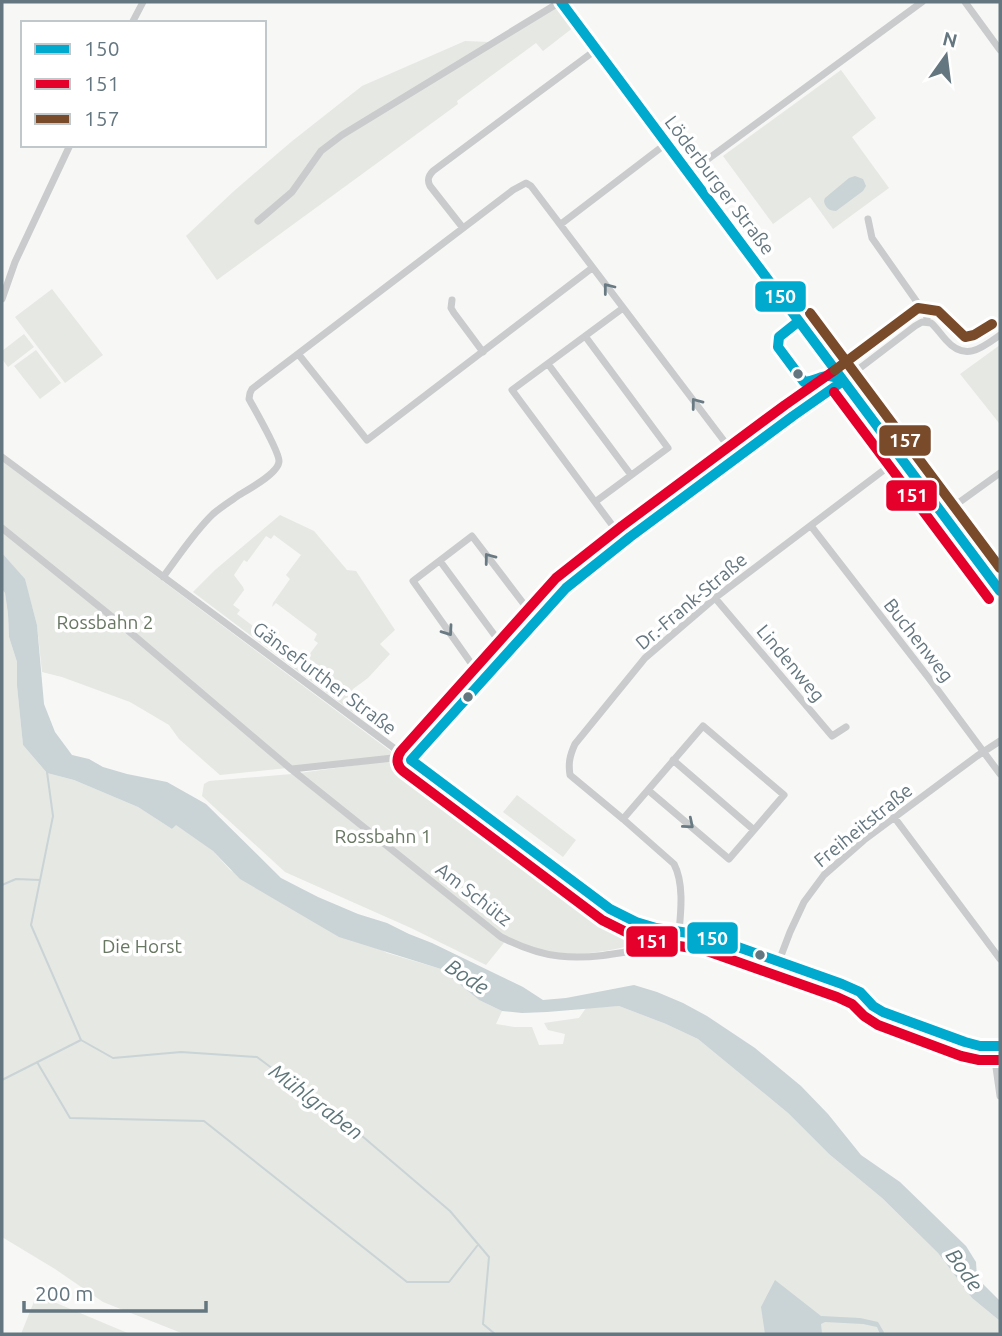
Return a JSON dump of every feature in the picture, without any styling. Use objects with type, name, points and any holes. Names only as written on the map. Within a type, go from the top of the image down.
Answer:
[{"type":"street","points":[[133,21],[143,2]]},
{"type":"street","points":[[258,221],[292,192],[321,151],[342,135],[561,2]]},
{"type":"street","name":"Löderburger Straße","points":[[561,2],[1000,591]]},
{"type":"street","points":[[689,173],[922,2]]},
{"type":"street","points":[[965,2],[1000,50]]},
{"type":"street","points":[[463,228],[430,187],[429,176],[597,49]]},
{"type":"street","points":[[561,224],[667,143]]},
{"type":"street","points":[[2,299],[15,261],[70,147]]},
{"type":"street","points":[[163,577],[204,523],[276,470],[279,464],[249,398],[252,390],[513,190],[526,183],[561,224],[737,458]]},
{"type":"street","points":[[868,219],[872,238],[924,312],[927,321],[949,344],[962,352],[968,352],[979,349],[1000,334]]},
{"type":"street","points":[[299,355],[367,440],[593,268]]},
{"type":"street","points":[[452,300],[454,313],[482,352]]},
{"type":"street","points":[[623,307],[512,390],[624,541]]},
{"type":"street","points":[[411,760],[566,588],[624,541],[793,416],[915,326],[927,321]]},
{"type":"street","points":[[585,336],[668,448],[595,502]]},
{"type":"street","points":[[548,364],[631,475]]},
{"type":"street","name":"Gänsefurther Straße","points":[[2,457],[610,909],[636,922],[707,936],[779,961],[856,989],[883,1012],[965,1042],[980,1046],[997,1046]]},
{"type":"street","name":"Dr.-Frank-Straße","points":[[679,932],[678,871],[670,860],[570,775],[571,752],[645,658],[715,598],[901,457]]},
{"type":"street","points":[[943,514],[1000,473]]},
{"type":"street","name":"Buchenweg","points":[[811,526],[1000,774]]},
{"type":"street","name":"Am Schütz","points":[[2,528],[111,616],[291,769],[500,937],[526,949],[558,956],[583,957],[659,946],[669,930]]},
{"type":"street","points":[[482,680],[413,581],[472,536],[536,620]]},
{"type":"street","points":[[440,562],[507,652]]},
{"type":"street","name":"Lindenweg","points":[[715,598],[832,736],[846,726]]},
{"type":"street","points":[[623,819],[703,726],[784,795],[729,859],[648,790]]},
{"type":"street","name":"Freiheitstraße","points":[[779,961],[804,902],[824,875],[894,817],[1000,741]]},
{"type":"street","points":[[291,769],[393,758]]},
{"type":"street","points":[[673,760],[754,830]]},
{"type":"street","points":[[894,817],[1000,959]]},
{"type":"street","points":[[997,1046],[1000,1096]]},
{"type":"green space","points":[[558,7],[574,27],[543,51],[536,43],[457,101],[458,104],[217,280],[186,236],[291,142],[362,86],[465,41],[490,42]]},
{"type":"green space","points":[[841,70],[876,118],[852,137],[889,188],[833,229],[810,197],[773,224],[723,156]]},
{"type":"green space","points":[[52,289],[103,355],[65,383],[15,317]]},
{"type":"green space","points":[[24,334],[34,347],[8,367],[2,359],[2,351]]},
{"type":"green space","points":[[1000,345],[1000,422],[999,423],[960,374]]},
{"type":"green space","points":[[36,350],[61,383],[40,399],[14,366]]},
{"type":"green space","name":"Rossbahn 2","points":[[2,461],[394,755],[220,775],[179,739],[169,725],[130,702],[42,672],[37,625],[25,580],[2,553]]},
{"type":"green space","points":[[280,515],[314,531],[347,570],[356,571],[395,630],[380,644],[390,654],[368,678],[353,689],[349,699],[357,711],[355,714],[193,592]],"holes":[[[274,535],[301,555],[286,575],[290,579],[272,607],[276,603],[317,634],[314,640],[318,643],[305,660],[295,651],[292,655],[237,614],[240,610],[233,605],[244,590],[234,575],[266,536],[271,539]]]},
{"type":"green space","name":"Die Horst","points":[[2,589],[5,593],[9,637],[17,662],[23,745],[47,773],[74,780],[138,807],[172,829],[176,824],[213,851],[230,870],[387,953],[441,969],[479,1000],[502,1011],[496,1024],[532,1027],[539,1045],[563,1044],[565,1034],[548,1030],[544,1023],[579,1018],[586,1008],[619,1006],[698,1039],[788,1113],[829,1154],[882,1198],[938,1253],[972,1298],[1000,1321],[1000,1334],[184,1334],[103,1302],[2,1237]]},
{"type":"green space","name":"Rossbahn 1","points":[[402,759],[607,913],[623,922],[659,934],[660,939],[610,950],[560,954],[524,947],[507,939],[486,965],[285,872],[202,796],[204,784],[209,781],[292,774]]},
{"type":"green space","points":[[517,795],[576,840],[563,857],[503,812]]},
{"type":"green space","points":[[42,1297],[130,1334],[21,1334],[35,1299]]},
{"type":"water","points":[[855,176],[863,179],[866,186],[863,191],[836,211],[828,208],[825,198]]},
{"type":"water","name":"Bode","points":[[2,553],[25,579],[37,625],[44,704],[55,732],[72,755],[127,774],[167,782],[206,804],[281,878],[318,897],[432,943],[523,987],[543,1000],[634,985],[683,1003],[707,1016],[755,1048],[801,1086],[861,1155],[900,1182],[966,1246],[976,1262],[977,1278],[1000,1301],[1000,1321],[972,1298],[938,1253],[882,1198],[829,1154],[788,1113],[698,1039],[619,1006],[547,1012],[502,1011],[479,1000],[441,969],[339,937],[240,879],[213,851],[176,825],[172,829],[138,807],[74,780],[47,773],[23,745],[17,662],[9,637],[5,593],[2,589]]},
{"type":"water","points":[[775,1280],[821,1316],[878,1322],[885,1334],[880,1334],[877,1327],[863,1324],[825,1322],[821,1324],[822,1334],[765,1334],[761,1307]]},
{"type":"waterway","name":"Mühlgraben","points":[[47,772],[53,816],[31,925],[81,1040],[113,1058],[181,1052],[257,1057],[355,1130],[450,1211],[489,1257],[483,1324],[495,1334]]},
{"type":"waterway","points":[[2,885],[16,879],[40,880]]},
{"type":"waterway","points":[[2,1080],[81,1040]]},
{"type":"waterway","points":[[37,1062],[70,1118],[204,1121],[407,1282],[449,1282],[477,1246]]},
{"type":"transit line","name":"150","points":[[561,2],[1000,591]]},
{"type":"transit line","name":"157","points":[[835,370],[918,308],[938,311],[965,337],[974,335],[992,324]]},
{"type":"transit line","name":"157","points":[[810,313],[1000,568]]},
{"type":"transit line","name":"150","points":[[799,321],[779,337],[778,347],[804,382],[826,376],[841,380]]},
{"type":"transit line","name":"151","points":[[835,370],[622,526],[556,578],[401,751],[398,764],[403,771],[602,920],[632,935],[654,942],[704,950],[837,997],[852,1004],[878,1025],[961,1056],[979,1060],[1000,1060]]},
{"type":"transit line","name":"150","points":[[843,381],[630,537],[566,588],[411,760],[610,909],[636,922],[707,936],[842,984],[860,992],[883,1012],[965,1042],[980,1046],[1000,1046]]},
{"type":"transit line","name":"151","points":[[834,392],[989,599]]}]
